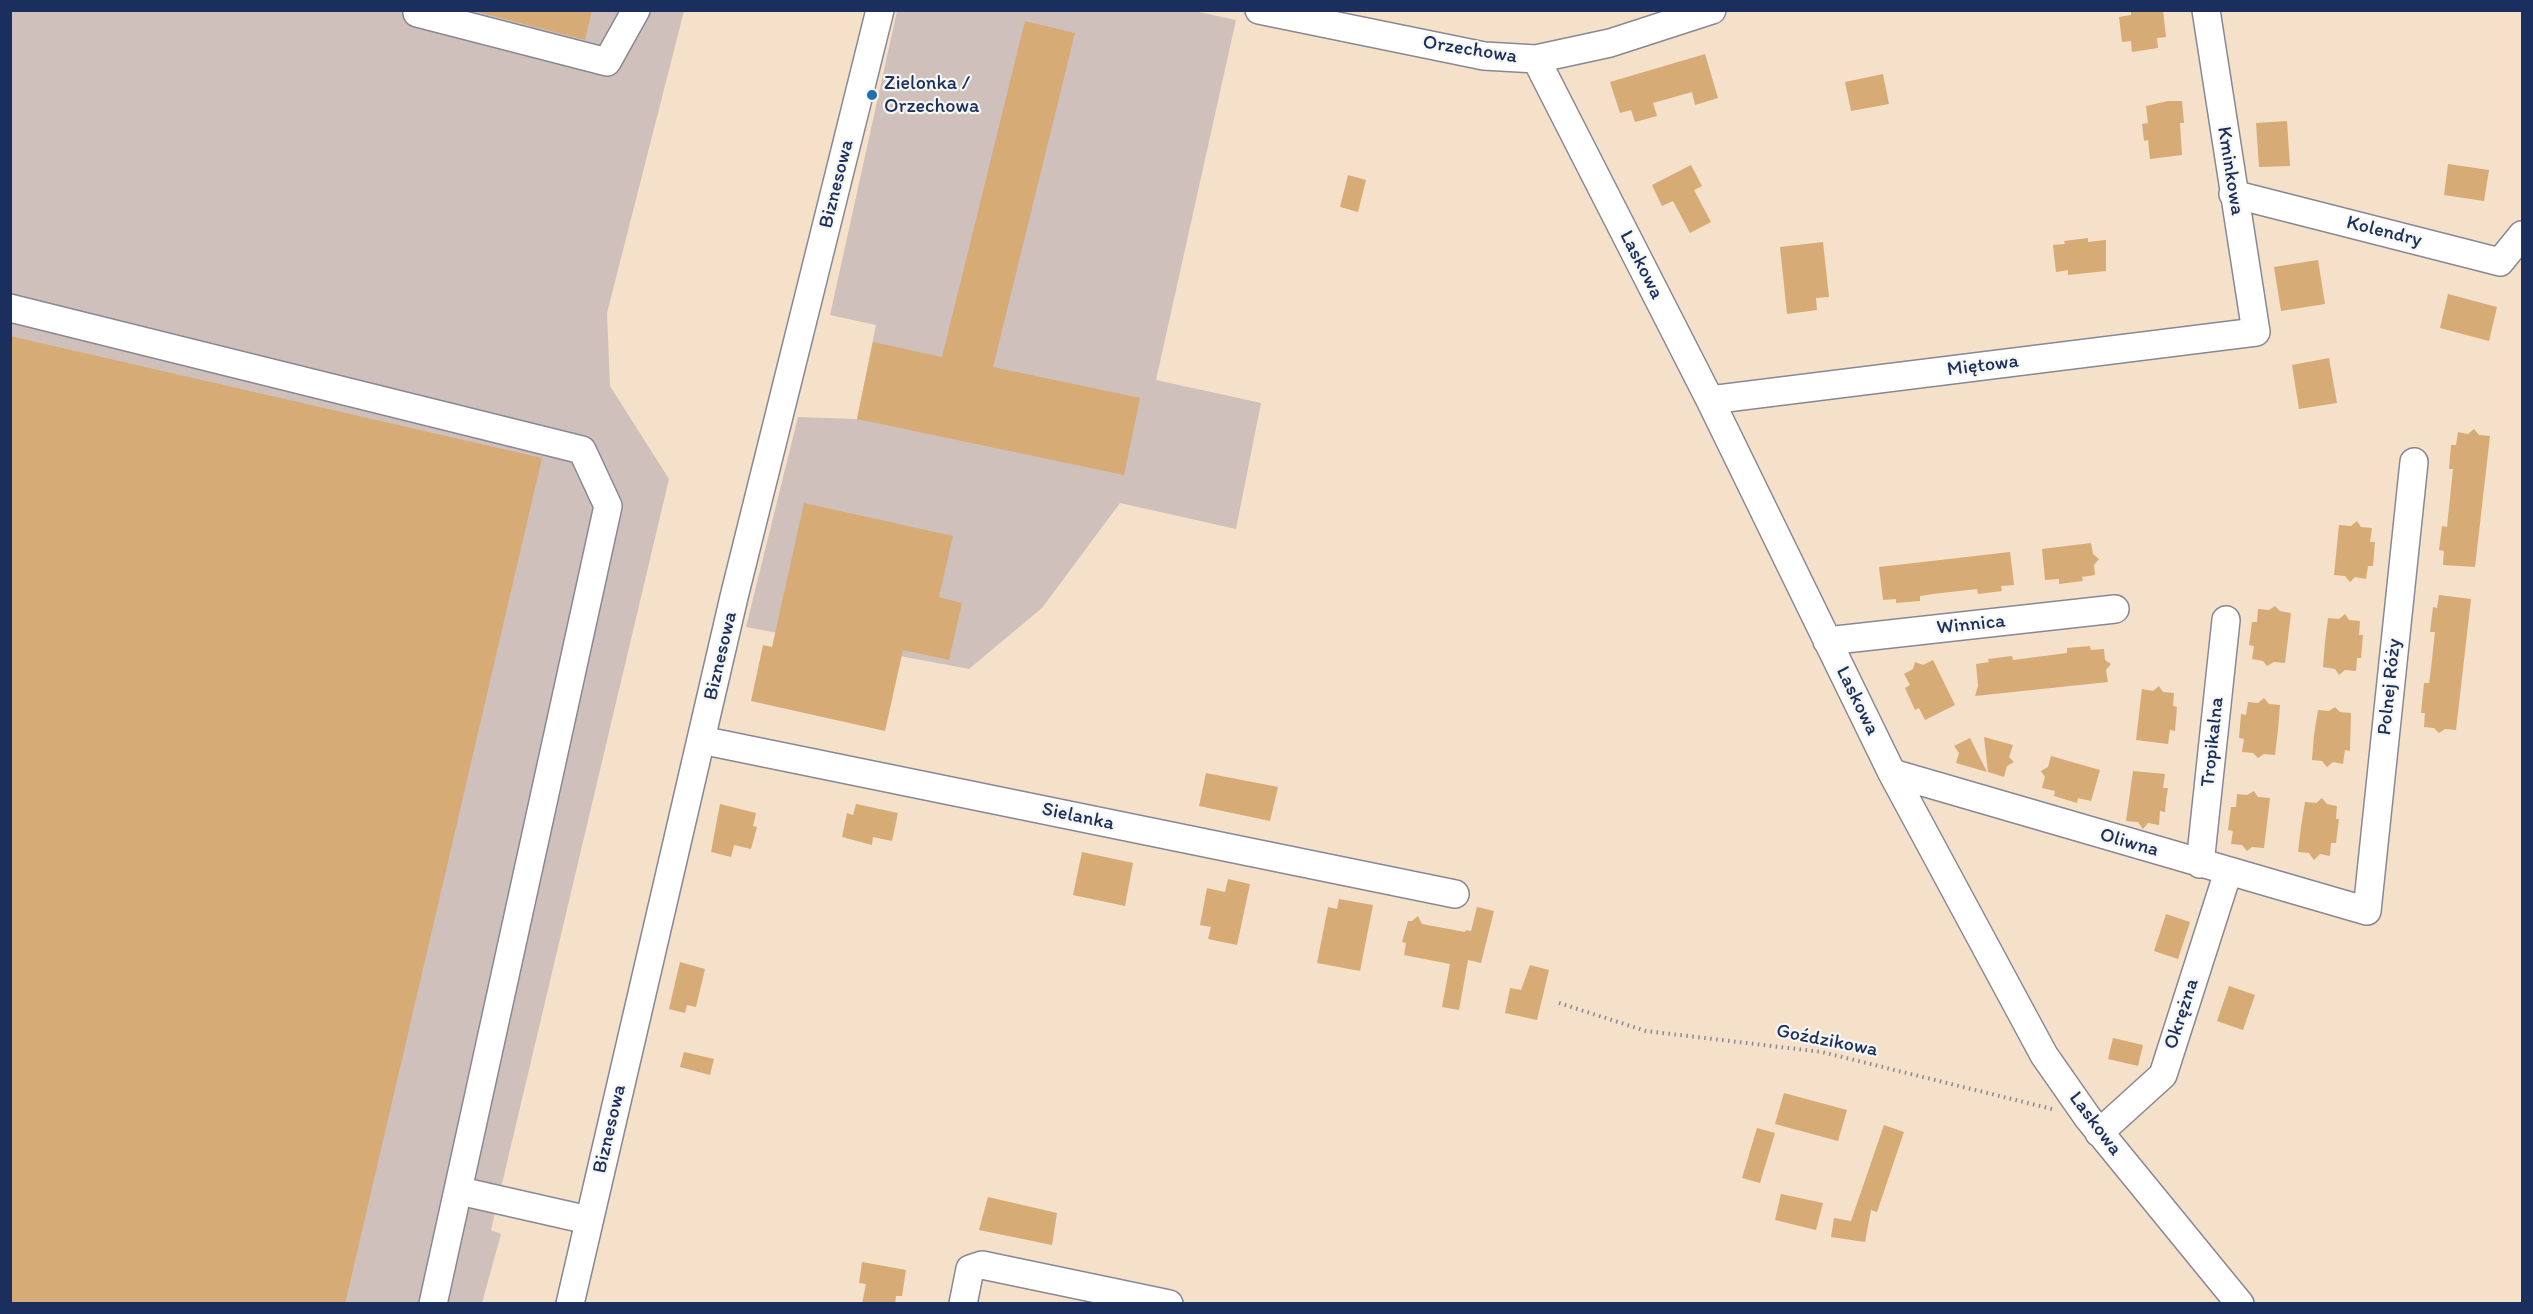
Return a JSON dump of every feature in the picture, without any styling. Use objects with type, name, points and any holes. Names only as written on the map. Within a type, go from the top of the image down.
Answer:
[{"type":"street","points":[[413,12],[607,62],[636,10]]},
{"type":"street","name":"Biznesowa","points":[[570,1304],[701,740],[880,10]]},
{"type":"street","name":"Orzechowa","points":[[1259,10],[1484,56],[1536,59],[1610,43],[1712,10]]},
{"type":"street","name":"Kminkowa","points":[[2206,10],[2256,332]]},
{"type":"street","name":"Laskowa","points":[[1536,59],[1710,400],[1892,773],[2044,1055],[2094,1125],[2240,1304]]},
{"type":"street","name":"Kolendry","points":[[2233,194],[2500,262],[2523,235]]},
{"type":"street","points":[[10,308],[582,450],[608,506],[434,1304]]},
{"type":"street","name":"Miętowa","points":[[1710,400],[2256,332]]},
{"type":"street","name":"Polnej Róży","points":[[2367,911],[2414,462]]},
{"type":"street","name":"Winnica","points":[[1827,641],[2115,609]]},
{"type":"street","name":"Tropikalna","points":[[2200,864],[2226,620]]},
{"type":"street","name":"Sielanka","points":[[701,740],[1455,894]]},
{"type":"street","name":"Oliwna","points":[[1892,773],[2367,911]]},
{"type":"street","name":"Okrężna","points":[[2094,1125],[2163,1075],[2228,872]]},
{"type":"street","points":[[460,1191],[588,1220]]},
{"type":"street","points":[[963,1304],[970,1269],[982,1265],[1169,1304]]},
{"type":"path","name":"Goździkowa","points":[[1559,1003],[1646,1031],[1822,1052],[2094,1125]]},
{"type":"shaded area","points":[[1189,10],[1236,20],[1156,380],[1261,403],[1236,529],[1120,503],[1042,608],[969,669],[746,627],[798,417],[857,419],[876,325],[830,315],[897,11]]},
{"type":"shaded area","points":[[10,11],[684,11],[607,313],[610,386],[669,479],[491,1230],[501,1234],[482,1303],[11,1303]]},
{"type":"building","points":[[470,10],[592,10],[585,40]]},
{"type":"building","points":[[2131,10],[2163,10],[2166,37],[2157,38],[2158,48],[2132,52],[2131,41],[2122,42],[2119,17],[2131,15]]},
{"type":"building","points":[[1025,21],[1075,33],[993,367],[1140,398],[1124,475],[857,419],[873,342],[942,357]]},
{"type":"building","points":[[1705,54],[1718,98],[1695,105],[1692,92],[1653,103],[1657,116],[1635,122],[1631,110],[1620,113],[1610,82]]},
{"type":"building","points":[[1883,74],[1889,104],[1851,111],[1845,82]]},
{"type":"building","points":[[2168,101],[2182,101],[2184,123],[2180,123],[2182,155],[2150,159],[2148,140],[2144,141],[2142,124],[2148,123],[2146,106]]},
{"type":"building","points":[[2287,121],[2290,166],[2259,167],[2256,123]]},
{"type":"building","points":[[2448,164],[2489,170],[2484,201],[2444,195]]},
{"type":"building","points":[[1691,165],[1702,186],[1694,190],[1711,222],[1690,233],[1673,201],[1662,206],[1652,185]]},
{"type":"building","points":[[1348,175],[1366,180],[1358,212],[1340,207]]},
{"type":"building","points":[[2088,238],[2088,242],[2106,240],[2106,271],[2068,275],[2068,270],[2056,272],[2053,245]]},
{"type":"building","points":[[1823,242],[1829,297],[1816,298],[1817,310],[1787,314],[1780,247]]},
{"type":"building","points":[[2318,260],[2325,304],[2281,311],[2274,267]]},
{"type":"building","points":[[2448,294],[2497,307],[2489,341],[2440,328]]},
{"type":"building","points":[[10,336],[542,458],[345,1304],[10,1304]]},
{"type":"building","points":[[2329,358],[2337,403],[2299,409],[2292,365]]},
{"type":"building","points":[[2474,429],[2479,435],[2490,436],[2475,567],[2443,565],[2444,551],[2439,550],[2442,526],[2447,527],[2453,469],[2449,469],[2451,445],[2456,445],[2458,432],[2468,434]]},
{"type":"building","points":[[804,503],[953,536],[939,597],[962,603],[949,660],[903,650],[885,731],[751,701],[763,645],[772,647]]},
{"type":"building","points":[[2357,521],[2361,527],[2372,528],[2370,542],[2375,542],[2373,566],[2368,566],[2366,579],[2355,577],[2350,582],[2345,576],[2334,575],[2339,525],[2351,526]]},
{"type":"building","points":[[2091,543],[2093,554],[2099,559],[2094,565],[2095,575],[2082,577],[2083,581],[2059,584],[2059,579],[2045,580],[2042,549]]},
{"type":"building","points":[[2010,552],[2014,585],[2001,586],[2002,591],[1978,594],[1977,589],[1920,596],[1920,601],[1896,603],[1896,599],[1883,600],[1879,567]]},
{"type":"building","points":[[2439,595],[2471,599],[2456,730],[2445,729],[2439,733],[2434,728],[2424,727],[2425,713],[2421,713],[2424,683],[2429,683],[2430,677],[2435,632],[2430,632],[2433,607],[2437,608]]},
{"type":"building","points":[[2275,606],[2280,611],[2291,613],[2285,663],[2274,662],[2267,666],[2263,661],[2252,659],[2254,646],[2249,645],[2252,622],[2257,622],[2258,609],[2269,610]]},
{"type":"building","points":[[2345,614],[2349,620],[2360,621],[2359,635],[2363,635],[2361,658],[2357,658],[2356,671],[2345,670],[2339,675],[2335,669],[2323,667],[2325,642],[2328,618],[2339,619]]},
{"type":"building","points":[[2090,646],[2091,650],[2104,649],[2105,660],[2111,664],[2106,670],[2108,682],[1975,696],[1978,686],[1976,664],[1989,662],[1988,659],[2012,656],[2013,660],[2067,653],[2067,648]]},
{"type":"building","points":[[1933,660],[1955,705],[1925,720],[1919,708],[1915,710],[1905,688],[1910,685],[1904,674],[1913,669],[1915,662],[1923,665]]},
{"type":"building","points":[[2159,686],[2163,692],[2174,693],[2173,706],[2177,707],[2175,731],[2170,730],[2168,744],[2136,740],[2142,689],[2153,691]]},
{"type":"building","points":[[2264,698],[2269,704],[2280,705],[2278,730],[2275,755],[2264,754],[2258,758],[2253,753],[2242,752],[2244,739],[2239,738],[2241,714],[2246,715],[2248,702],[2258,703]]},
{"type":"building","points":[[2335,707],[2340,712],[2351,713],[2350,751],[2345,750],[2343,764],[2333,762],[2327,767],[2322,761],[2312,760],[2314,735],[2318,710],[2329,711]]},
{"type":"building","points":[[1984,737],[2013,745],[2009,757],[2014,762],[2007,766],[2004,777],[1988,772]]},
{"type":"building","points":[[1970,738],[1987,772],[1956,763],[1959,753],[1954,746]]},
{"type":"building","points":[[2051,756],[2100,770],[2091,801],[2078,798],[2077,803],[2054,796],[2055,791],[2042,788],[2045,777],[2041,771],[2048,767]]},
{"type":"building","points":[[2133,771],[2165,774],[2163,788],[2168,788],[2165,812],[2160,811],[2159,825],[2148,823],[2143,829],[2138,822],[2126,821]]},
{"type":"building","points":[[1206,773],[1278,787],[1270,821],[1199,806]]},
{"type":"building","points":[[2254,791],[2258,797],[2270,798],[2264,848],[2252,847],[2247,851],[2242,845],[2231,844],[2233,831],[2228,830],[2231,807],[2236,807],[2237,794],[2247,795]]},
{"type":"building","points":[[2322,798],[2327,804],[2337,806],[2336,819],[2339,819],[2336,843],[2331,843],[2330,856],[2320,854],[2314,860],[2309,853],[2298,852],[2301,827],[2305,802],[2316,803]]},
{"type":"building","points":[[720,804],[756,813],[753,826],[757,827],[751,849],[734,845],[731,857],[711,852]]},
{"type":"building","points":[[856,804],[898,813],[892,841],[873,837],[872,845],[842,837],[847,813],[853,815]]},
{"type":"building","points":[[1082,852],[1133,863],[1125,906],[1073,895]]},
{"type":"building","points":[[1228,879],[1250,884],[1237,945],[1208,939],[1211,927],[1200,925],[1207,888],[1225,892]]},
{"type":"building","points":[[1339,899],[1373,905],[1360,971],[1317,963],[1328,907],[1337,909]]},
{"type":"building","points":[[1477,907],[1494,911],[1481,963],[1468,960],[1459,1010],[1442,1007],[1450,964],[1404,955],[1406,943],[1402,942],[1408,921],[1418,916],[1422,924],[1465,932],[1466,930],[1471,931]]},
{"type":"building","points":[[2166,914],[2190,922],[2178,959],[2154,951]]},
{"type":"building","points":[[680,962],[705,969],[696,1007],[687,1005],[685,1013],[669,1009]]},
{"type":"building","points":[[1530,965],[1549,970],[1537,1020],[1505,1013],[1510,988],[1521,990]]},
{"type":"building","points":[[2229,986],[2255,995],[2243,1030],[2217,1021]]},
{"type":"building","points":[[2113,1038],[2143,1045],[2138,1066],[2108,1059]]},
{"type":"building","points":[[684,1052],[714,1059],[710,1075],[680,1067]]},
{"type":"building","points":[[1784,1093],[1847,1110],[1838,1141],[1775,1124]]},
{"type":"building","points":[[1884,1125],[1904,1132],[1877,1212],[1871,1210],[1865,1242],[1831,1237],[1834,1218],[1851,1221]]},
{"type":"building","points":[[1757,1128],[1775,1133],[1760,1183],[1742,1178]]},
{"type":"building","points":[[1781,1194],[1823,1203],[1816,1230],[1775,1220]]},
{"type":"building","points":[[988,1197],[1057,1213],[1052,1245],[979,1230]]},
{"type":"building","points":[[862,1262],[906,1270],[902,1296],[896,1296],[895,1304],[862,1304],[866,1284],[859,1283]]},
{"type":"place","name":"Zielonka / Orzechowa","points":[[872,95]]}]
